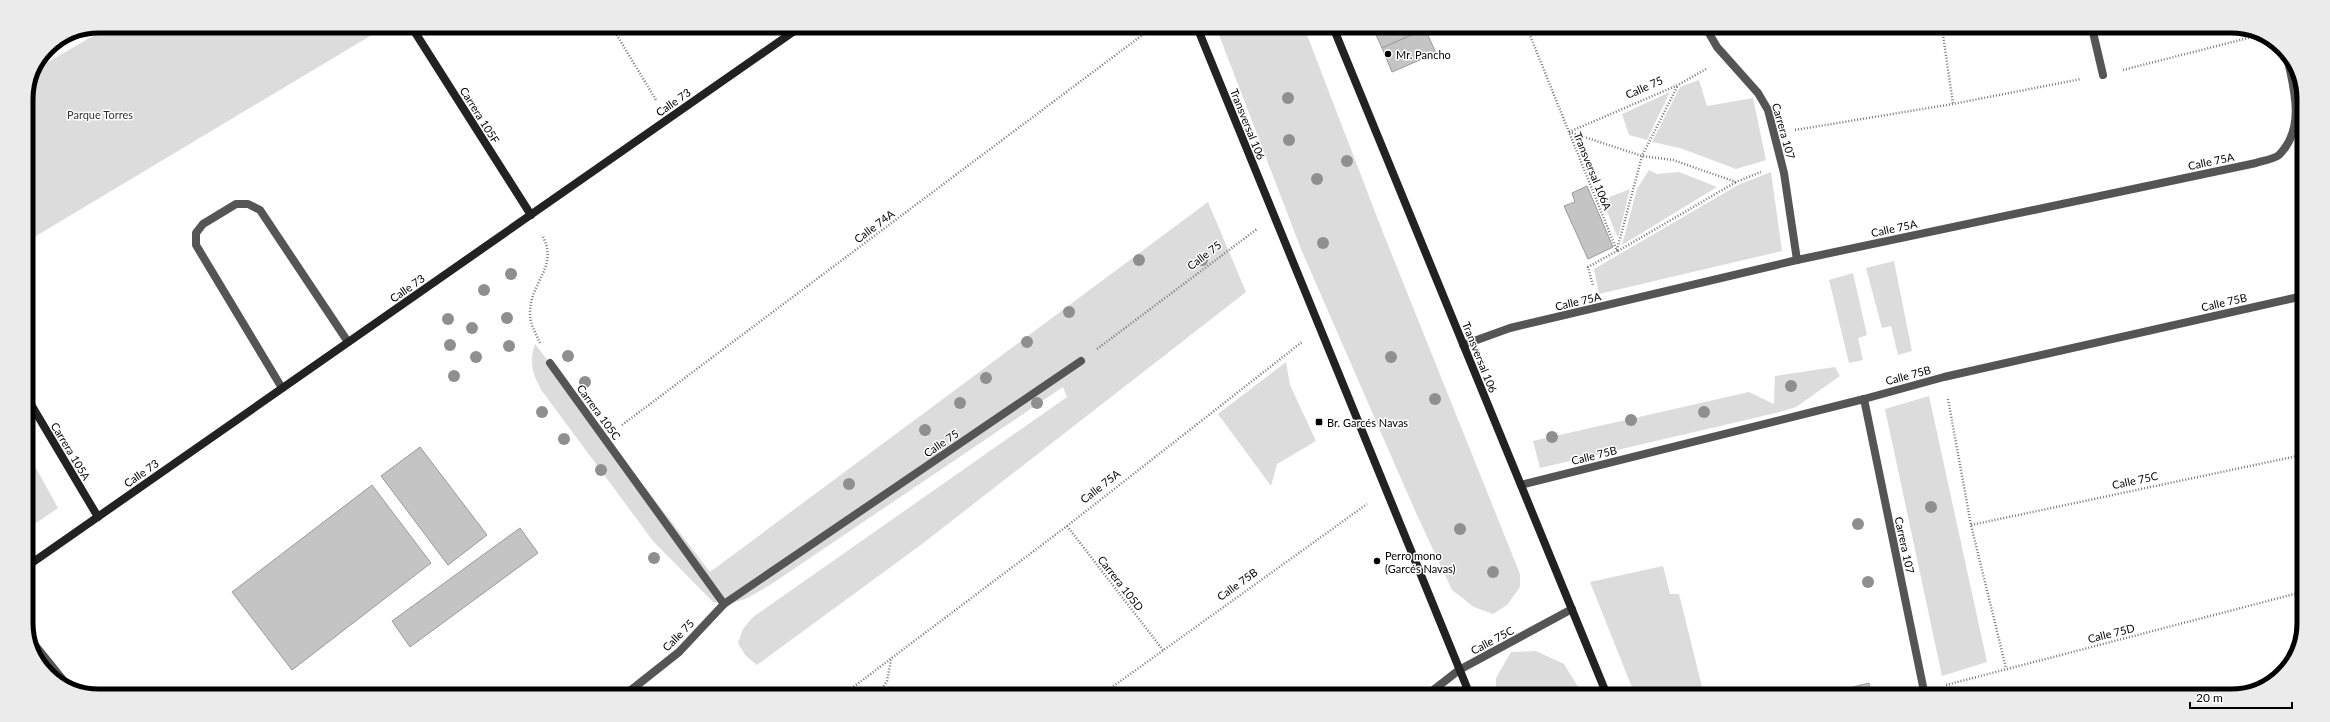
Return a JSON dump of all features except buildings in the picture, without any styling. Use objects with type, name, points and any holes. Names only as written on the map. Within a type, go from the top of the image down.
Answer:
[{"type":"street","name":"Carrera 105F","points":[[415,33],[531,215]]},
{"type":"street","name":"Calle 73","points":[[33,562],[791,33]]},
{"type":"street","name":"Transversal 106","points":[[1199,33],[1467,689]]},
{"type":"street","name":"Transversal 106","points":[[1335,33],[1605,689]]},
{"type":"street","name":"Carrera 107","points":[[1709,33],[1726,58],[1764,102],[1775,133],[1782,164],[1797,260]]},
{"type":"street","points":[[2093,33],[2103,75]]},
{"type":"street","name":"Calle 75A","points":[[1463,345],[1510,328],[1797,260],[2256,163],[2278,156],[2290,137],[2297,105],[2290,69]]},
{"type":"street","points":[[282,388],[196,245],[196,233],[203,224],[236,204],[248,204],[260,210],[348,342]]},
{"type":"street","name":"Calle 75B","points":[[1521,485],[1864,399],[1944,377],[2297,297]]},
{"type":"street","name":"Calle 75","points":[[632,689],[678,652],[724,604],[1081,361]]},
{"type":"street","name":"Carrera 105C","points":[[550,363],[724,604]]},
{"type":"street","name":"Carrera 107","points":[[1864,399],[1924,689]]},
{"type":"street","name":"Carrera 105A","points":[[33,408],[98,517]]},
{"type":"street","name":"Calle 75C","points":[[1435,689],[1459,670],[1572,609]]},
{"type":"street","points":[[39,650],[61,677]]},
{"type":"path","points":[[616,33],[668,119]]},
{"type":"path","name":"Calle 74A","points":[[604,439],[1145,33]]},
{"type":"path","name":"Transversal 106A","points":[[1529,33],[1617,251]]},
{"type":"path","points":[[1943,33],[1953,104]]},
{"type":"path","points":[[1775,133],[1953,104],[2103,75],[2253,37]]},
{"type":"path","name":"Calle 75","points":[[1568,132],[1678,85],[1726,58]]},
{"type":"path","points":[[1617,251],[1642,156],[1678,85]]},
{"type":"path","points":[[1568,132],[1642,156],[1673,160],[1736,182]]},
{"type":"path","points":[[1598,307],[1588,267],[1736,182],[1782,164]]},
{"type":"path","points":[[531,215],[546,243],[548,255],[545,270],[537,283],[530,313],[535,332],[550,363]]},
{"type":"path","name":"Calle 75","points":[[1081,361],[1274,216]]},
{"type":"path","name":"Calle 75A","points":[[851,689],[1066,526],[1319,328]]},
{"type":"path","points":[[1944,377],[1971,525],[2006,668]]},
{"type":"path","name":"Calle 75C","points":[[1971,525],[2297,456]]},
{"type":"path","name":"Calle 75B","points":[[1109,689],[1386,490]]},
{"type":"path","name":"Carrera 105D","points":[[1066,526],[1163,650]]},
{"type":"path","name":"Calle 75D","points":[[1938,689],[2006,668],[2297,593]]},
{"type":"path","points":[[882,689],[887,681],[891,660]]},
{"type":"green space","name":"Parque Torres","points":[[98,33],[375,33],[33,238],[33,99],[34,86],[42,66]]},
{"type":"green space","points":[[1218,33],[1306,33],[1382,230],[1520,574],[1520,587],[1507,605],[1493,614],[1474,607],[1452,590],[1416,513],[1301,249]]},
{"type":"green space","points":[[1699,80],[1707,106],[1753,98],[1766,160],[1736,169],[1680,148],[1652,142],[1680,87]]},
{"type":"green space","points":[[1670,92],[1647,140],[1629,135],[1622,114]]},
{"type":"green space","points":[[1649,170],[1657,174],[1679,172],[1717,187],[1622,245],[1637,189]]},
{"type":"green space","points":[[1771,172],[1782,251],[1599,294],[1594,269],[1738,185]]},
{"type":"green space","points":[[1630,189],[1618,238],[1602,200]]},
{"type":"green space","points":[[1208,202],[1246,292],[922,544],[757,665],[745,655],[738,643],[743,629],[753,617],[1067,397],[1063,387],[776,581],[746,598],[722,604],[713,602],[653,541],[542,391],[532,368],[532,357],[535,344],[710,572]]},
{"type":"green space","points":[[1894,261],[1912,351],[1898,355],[1891,326],[1882,328],[1866,268]]},
{"type":"green space","points":[[1853,273],[1867,335],[1858,338],[1863,360],[1849,363],[1829,280]]},
{"type":"green space","points":[[1286,362],[1290,385],[1316,441],[1277,464],[1271,486],[1218,414]]},
{"type":"green space","points":[[1835,367],[1840,376],[1796,407],[1540,468],[1533,441],[1749,392],[1774,404],[1775,376]]},
{"type":"green space","points":[[1929,396],[1987,662],[1942,676],[1885,409]]},
{"type":"green space","points":[[33,463],[58,508],[33,525]]},
{"type":"green space","points":[[1663,566],[1670,594],[1679,594],[1703,689],[1633,689],[1590,582]]},
{"type":"green space","points":[[1536,651],[1564,664],[1579,689],[1496,689],[1496,678],[1511,652]]},
{"type":"place","name":"Mr. Pancho","points":[[1388,54]]},
{"type":"place","name":"Br. Garcés Navas","points":[[1319,422]]},
{"type":"place","name":"Perro mono (Garcés Navas)","points":[[1377,561]]}]
